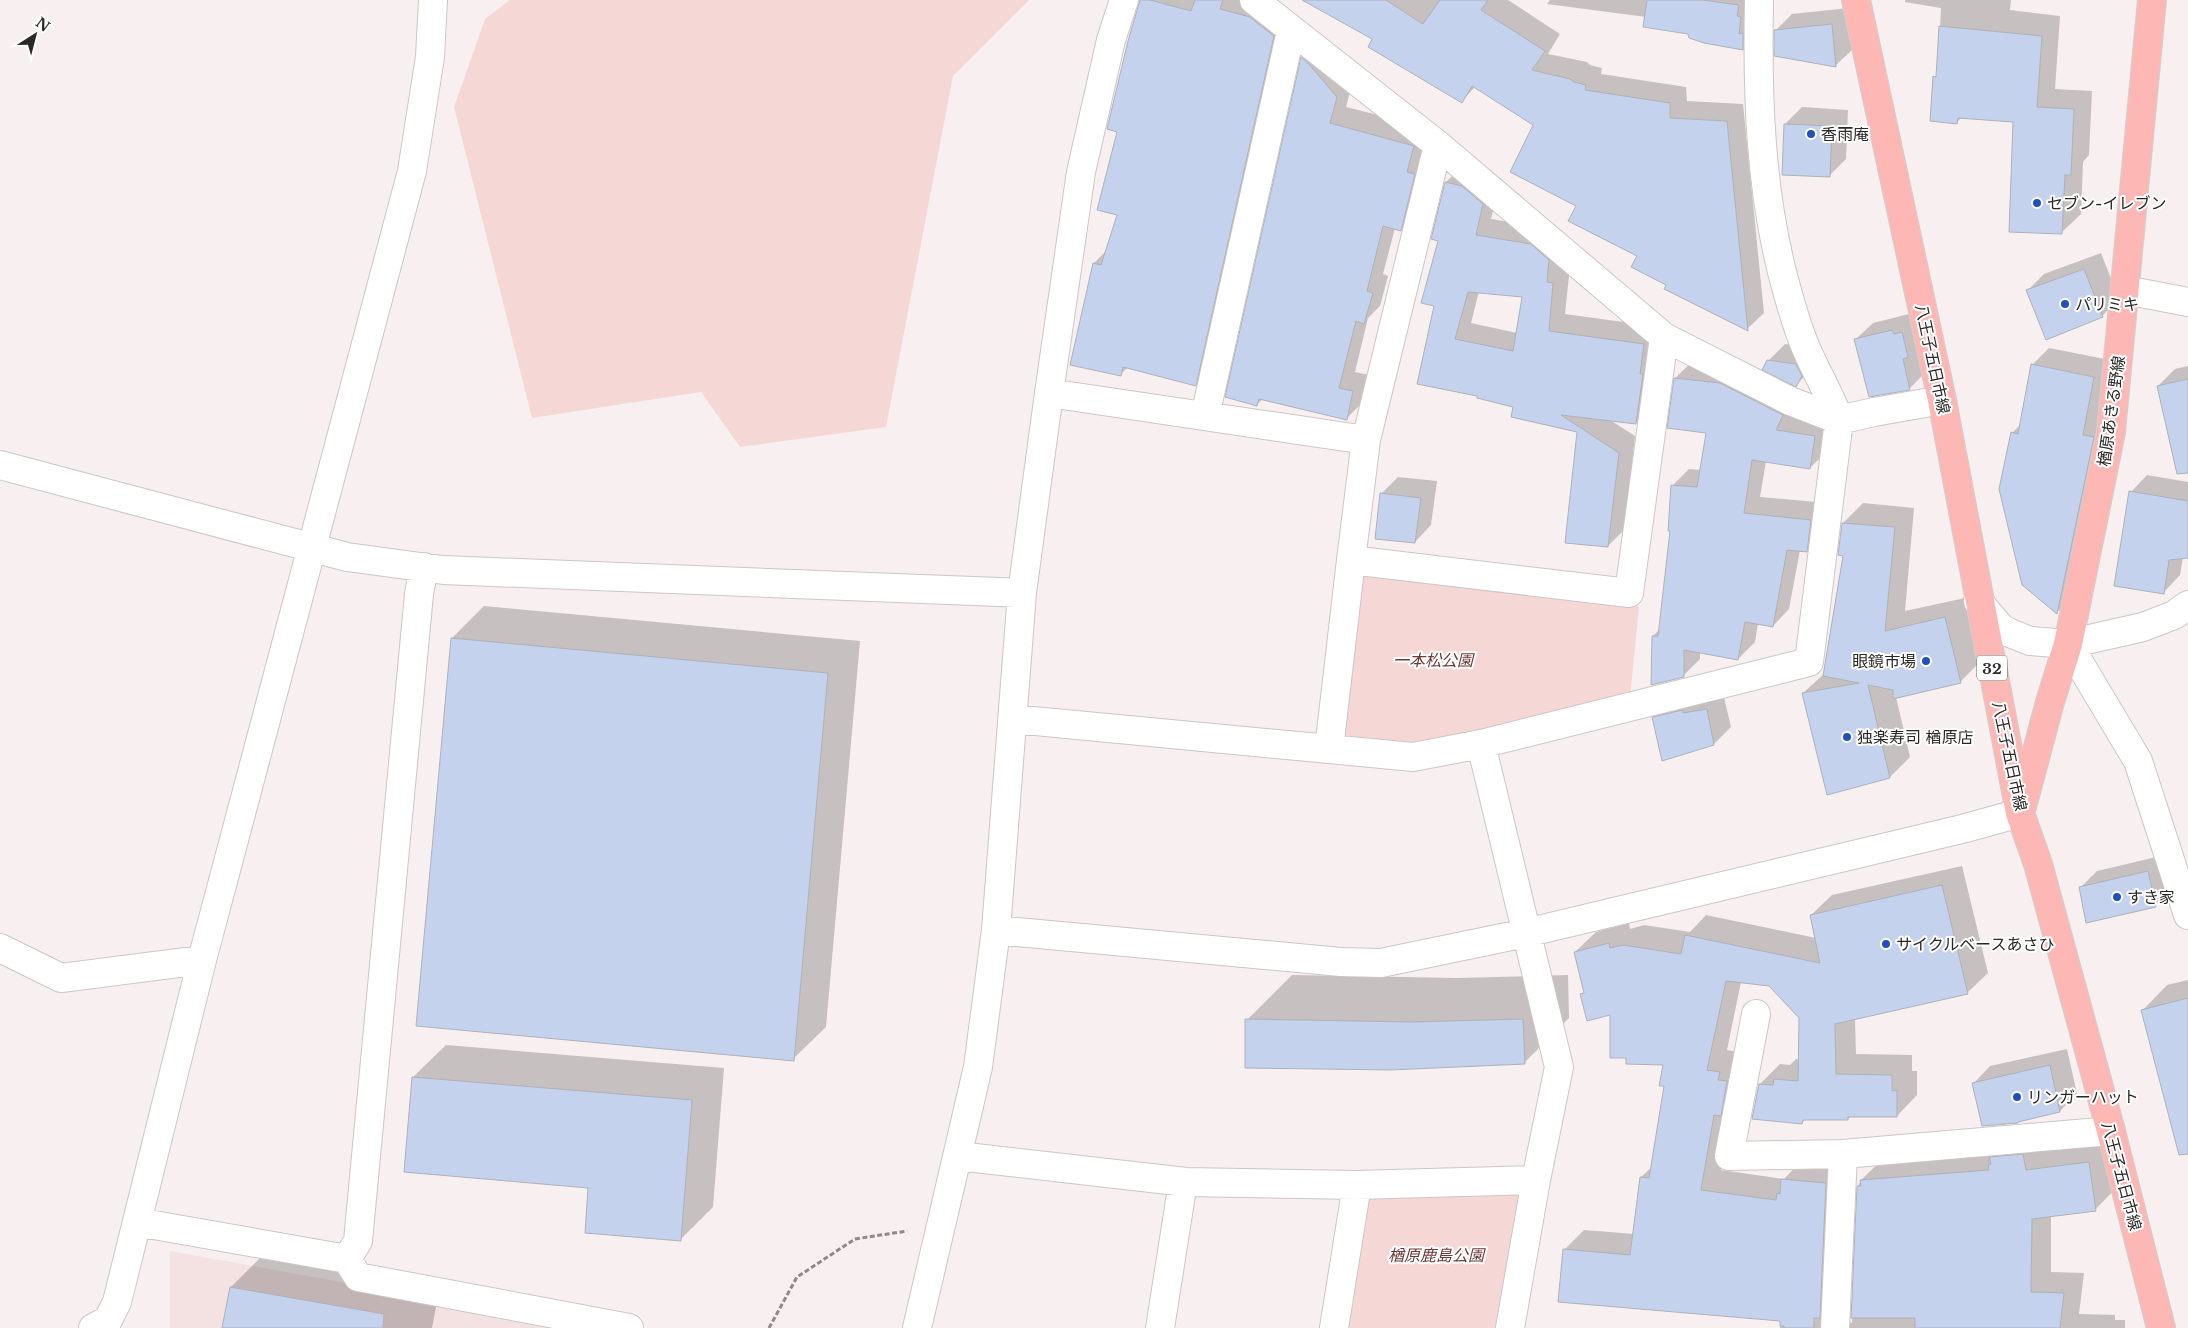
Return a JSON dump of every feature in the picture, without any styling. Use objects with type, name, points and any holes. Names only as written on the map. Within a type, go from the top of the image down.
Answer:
[{"type":"main road","name":"八王子五日市線","points":[[1856,0],[1942,400],[1978,601],[2020,813],[2038,864],[2111,1131],[2161,1328]]},
{"type":"main road","name":"楢原あきる野線","points":[[2020,813],[2068,644],[2111,432],[2152,0]]},
{"type":"street","points":[[93,1328],[108,1320],[117,1302],[202,960],[412,171],[430,57],[433,0]]},
{"type":"street","points":[[917,1328],[978,1066],[996,930],[1022,592],[1049,393],[1081,172],[1111,40],[1124,0]]},
{"type":"street","points":[[1254,0],[1438,145],[1664,337],[1790,401],[1839,420],[1942,400]]},
{"type":"street","points":[[1013,719],[1413,756],[1481,744],[1809,662],[1839,420],[1828,392],[1808,353],[1786,286],[1773,222],[1762,140],[1758,60],[1759,0]]},
{"type":"street","points":[[1205,416],[1291,31]]},
{"type":"street","points":[[1329,749],[1366,440],[1438,145]]},
{"type":"street","points":[[2125,290],[2188,302]]},
{"type":"street","points":[[1351,560],[1629,593],[1664,337]]},
{"type":"street","points":[[1049,393],[1366,440]]},
{"type":"street","points":[[0,465],[347,557],[443,570],[1022,592]]},
{"type":"street","points":[[347,1260],[358,1241],[418,604],[424,567]]},
{"type":"street","points":[[1978,601],[2000,628],[2010,633],[2030,641],[2068,644],[2143,627],[2174,615],[2188,605]]},
{"type":"street","points":[[2068,644],[2138,761],[2188,914]]},
{"type":"street","points":[[1481,744],[1559,1067],[1536,1180],[1510,1328]]},
{"type":"street","points":[[996,930],[1340,962],[1381,963],[1526,933],[1962,829],[2020,813]]},
{"type":"street","points":[[0,948],[61,978],[202,960]]},
{"type":"street","points":[[1756,1014],[1729,1156],[1843,1154],[2111,1131]]},
{"type":"street","points":[[1835,1328],[1843,1154]]},
{"type":"street","points":[[958,1156],[1184,1182],[1357,1185],[1536,1180]]},
{"type":"street","points":[[1160,1328],[1184,1182]]},
{"type":"street","points":[[1334,1328],[1357,1185]]},
{"type":"street","points":[[137,1222],[347,1260],[358,1277],[629,1328]]},
{"type":"path","points":[[769,1328],[797,1277],[855,1239],[942,1226]]},
{"type":"shaded area","points":[[170,1251],[341,1282],[578,1328],[170,1328]]},
{"type":"green space","points":[[510,0],[1029,0],[953,76],[886,427],[740,447],[701,392],[532,418],[454,107],[485,19]]},
{"type":"green space","name":"一本松公園","points":[[1351,560],[1629,593],[1639,608],[1629,707],[1481,744],[1329,749]]},
{"type":"green space","name":"楢原鹿島公園","points":[[1536,1180],[1510,1328],[1334,1328],[1357,1185]]},
{"type":"building","points":[[1140,0],[1150,0],[1191,11],[1195,0],[1223,0],[1220,9],[1250,17],[1274,36],[1196,386],[1123,367],[1121,376],[1070,365],[1093,263],[1101,265],[1117,215],[1097,210],[1117,132],[1107,129]]},
{"type":"building","points":[[1302,0],[1386,0],[1423,24],[1440,0],[1488,0],[1481,10],[1545,51],[1532,70],[1586,85],[1585,90],[1670,103],[1670,118],[1727,121],[1748,331],[1664,289],[1666,285],[1631,267],[1637,256],[1568,221],[1576,206],[1510,172],[1533,125],[1472,86],[1462,103],[1368,47],[1372,39]]},
{"type":"building","points":[[1647,0],[1703,0],[1739,5],[1737,16],[1741,17],[1739,34],[1743,33],[1743,50],[1704,43],[1689,38],[1688,34],[1643,27]]},
{"type":"building","points":[[1832,24],[1836,67],[1774,56],[1774,30]]},
{"type":"building","points":[[1939,26],[2042,36],[2037,107],[2074,109],[2071,175],[2065,175],[2062,234],[2009,232],[2013,122],[1958,118],[1957,124],[1930,121],[1933,76],[1936,77]]},
{"type":"building","points":[[1301,57],[1337,97],[1330,123],[1414,146],[1407,172],[1415,174],[1401,231],[1383,226],[1367,291],[1373,293],[1364,324],[1356,321],[1339,388],[1353,391],[1347,420],[1259,399],[1257,406],[1225,397]]},
{"type":"building","points":[[1784,124],[1832,126],[1830,177],[1782,175]]},
{"type":"building","points":[[1445,182],[1462,186],[1483,204],[1476,235],[1531,244],[1549,260],[1547,282],[1553,283],[1549,331],[1644,344],[1640,374],[1643,374],[1636,424],[1561,415],[1619,453],[1608,547],[1565,543],[1577,432],[1511,417],[1513,407],[1477,398],[1477,396],[1417,384],[1434,306],[1421,303],[1438,241],[1431,239]],"holes":[[[1468,292],[1522,297],[1513,351],[1455,339]]]},
{"type":"building","name":"パリミキ","points":[[2084,269],[2103,317],[2046,340],[2026,290]]},
{"type":"building","points":[[1892,330],[1894,334],[1902,332],[1908,357],[1903,359],[1910,390],[1869,397],[1854,339]]},
{"type":"building","points":[[1767,360],[1796,364],[1802,376],[1796,387],[1762,370]]},
{"type":"building","points":[[2031,364],[2094,377],[2083,435],[2094,437],[2057,614],[2022,585],[1999,489],[2011,432],[2018,434]]},
{"type":"building","points":[[1674,378],[1720,383],[1783,415],[1776,430],[1815,436],[1810,469],[1752,460],[1744,513],[1811,520],[1807,552],[1787,550],[1773,627],[1745,622],[1738,660],[1684,650],[1684,677],[1651,685],[1652,636],[1658,636],[1670,531],[1668,531],[1671,485],[1697,487],[1706,433],[1667,428]]},
{"type":"building","points":[[2188,379],[2188,473],[2177,474],[2157,386]]},
{"type":"building","points":[[2129,491],[2188,501],[2188,558],[2169,560],[2164,594],[2114,586]]},
{"type":"building","points":[[1380,493],[1421,498],[1415,543],[1375,539]]},
{"type":"building","points":[[1842,523],[1895,527],[1885,631],[1945,617],[1961,683],[1893,699],[1893,690],[1868,685],[1890,778],[1827,795],[1802,693],[1859,683],[1823,676],[1843,556],[1838,555]]},
{"type":"building","points":[[451,638],[828,673],[794,1061],[416,1026]]},
{"type":"building","points":[[1707,709],[1714,745],[1662,761],[1652,717],[1683,710],[1683,713]]},
{"type":"building","points":[[2148,871],[2156,907],[2086,923],[2079,887]]},
{"type":"building","points":[[1942,885],[1968,994],[1835,1024],[1836,1074],[1892,1075],[1892,1091],[1897,1090],[1897,1117],[1848,1117],[1848,1120],[1803,1120],[1802,1124],[1752,1119],[1759,1084],[1773,1085],[1774,1079],[1798,1081],[1799,1018],[1769,986],[1726,981],[1707,1070],[1720,1072],[1718,1080],[1727,1081],[1721,1116],[1714,1115],[1701,1190],[1776,1200],[1777,1193],[1780,1194],[1781,1179],[1826,1183],[1820,1318],[1814,1318],[1814,1328],[1784,1328],[1784,1326],[1780,1326],[1780,1321],[1558,1302],[1563,1249],[1630,1255],[1640,1177],[1649,1178],[1664,1086],[1659,1086],[1663,1065],[1626,1064],[1626,1058],[1610,1058],[1610,1015],[1587,1021],[1580,994],[1584,993],[1574,952],[1609,943],[1610,948],[1623,945],[1681,954],[1685,935],[1820,963],[1810,915]]},
{"type":"building","points":[[2188,998],[2188,1154],[2179,1155],[2141,1010]]},
{"type":"building","points":[[1245,1019],[1411,1022],[1523,1019],[1525,1064],[1390,1070],[1245,1068]]},
{"type":"building","points":[[2050,1065],[2060,1112],[2018,1123],[1982,1126],[1972,1083]]},
{"type":"building","points":[[412,1077],[692,1100],[681,1241],[585,1233],[588,1188],[404,1172]]},
{"type":"building","points":[[2023,1154],[2026,1170],[2089,1162],[2096,1211],[2032,1219],[2031,1292],[2064,1293],[2060,1328],[1915,1328],[1915,1318],[1851,1318],[1857,1186],[1861,1186],[1860,1180],[1989,1170],[1988,1165],[1991,1164],[1989,1157]]},
{"type":"building","points":[[230,1287],[384,1314],[383,1328],[222,1328]]},
{"type":"place","name":"香雨庵","points":[[1811,134]]},
{"type":"place","name":"セブン-イレブン","points":[[2037,203]]},
{"type":"place","name":"パリミキ","points":[[2065,304]]},
{"type":"place","name":"眼鏡市場","points":[[1926,661]]},
{"type":"place","name":"独楽寿司 楢原店","points":[[1847,737]]},
{"type":"place","name":"すき家","points":[[2117,897]]},
{"type":"place","name":"サイクルベースあさひ","points":[[1886,944]]},
{"type":"place","name":"リンガーハット","points":[[2017,1097]]}]
